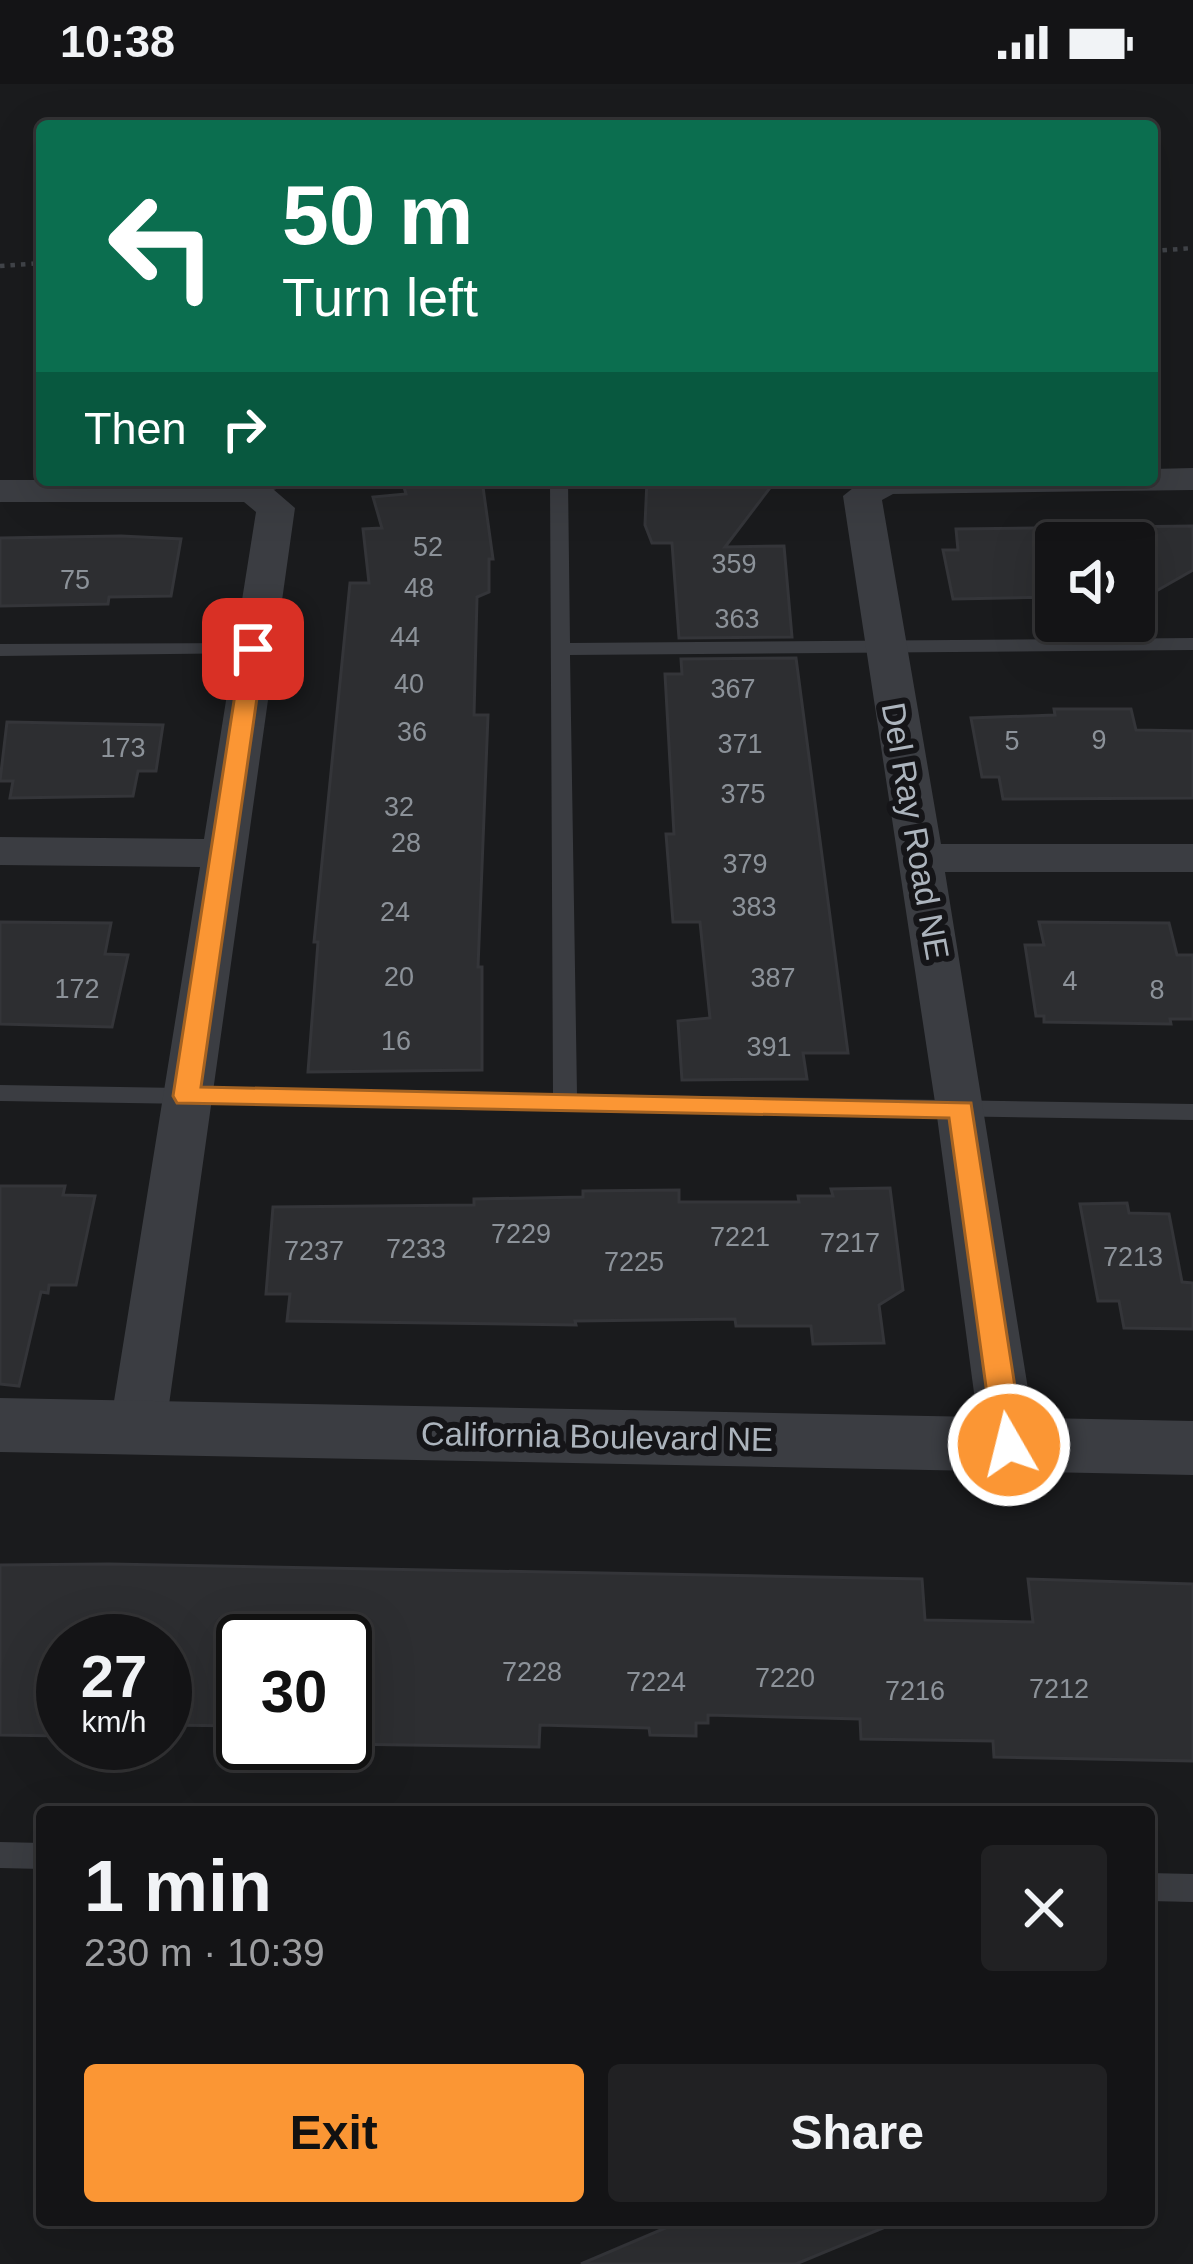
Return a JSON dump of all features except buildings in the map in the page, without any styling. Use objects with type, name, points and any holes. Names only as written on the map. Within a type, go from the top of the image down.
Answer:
[{"type":"street","points":[[1158,480],[1193,479]]},
{"type":"street","name":"Del Ray Road NE","points":[[878,486],[862,496],[961,1109],[1009,1445]]},
{"type":"street","points":[[0,490],[253,490],[276,508],[138,1426]]},
{"type":"street","points":[[0,851],[221,853]]},
{"type":"street","points":[[922,858],[1193,858]]},
{"type":"street","name":"California Boulevard NE","points":[[0,1425],[1193,1448]]},
{"type":"lane","points":[[253,490],[271,486]]},
{"type":"lane","points":[[560,486],[565,1103]]},
{"type":"lane","points":[[562,650],[1193,644]]},
{"type":"lane","points":[[0,650],[253,649]]},
{"type":"lane","points":[[0,1093],[1193,1112]]},
{"type":"lane","points":[[0,1855],[36,1856]]},
{"type":"lane","points":[[1155,1887],[1193,1888]]},
{"type":"path","points":[[1158,251],[1193,248]]},
{"type":"path","points":[[0,266],[36,263]]},
{"type":"route","points":[[253,649],[187,1096],[961,1109],[1009,1445]]}]
